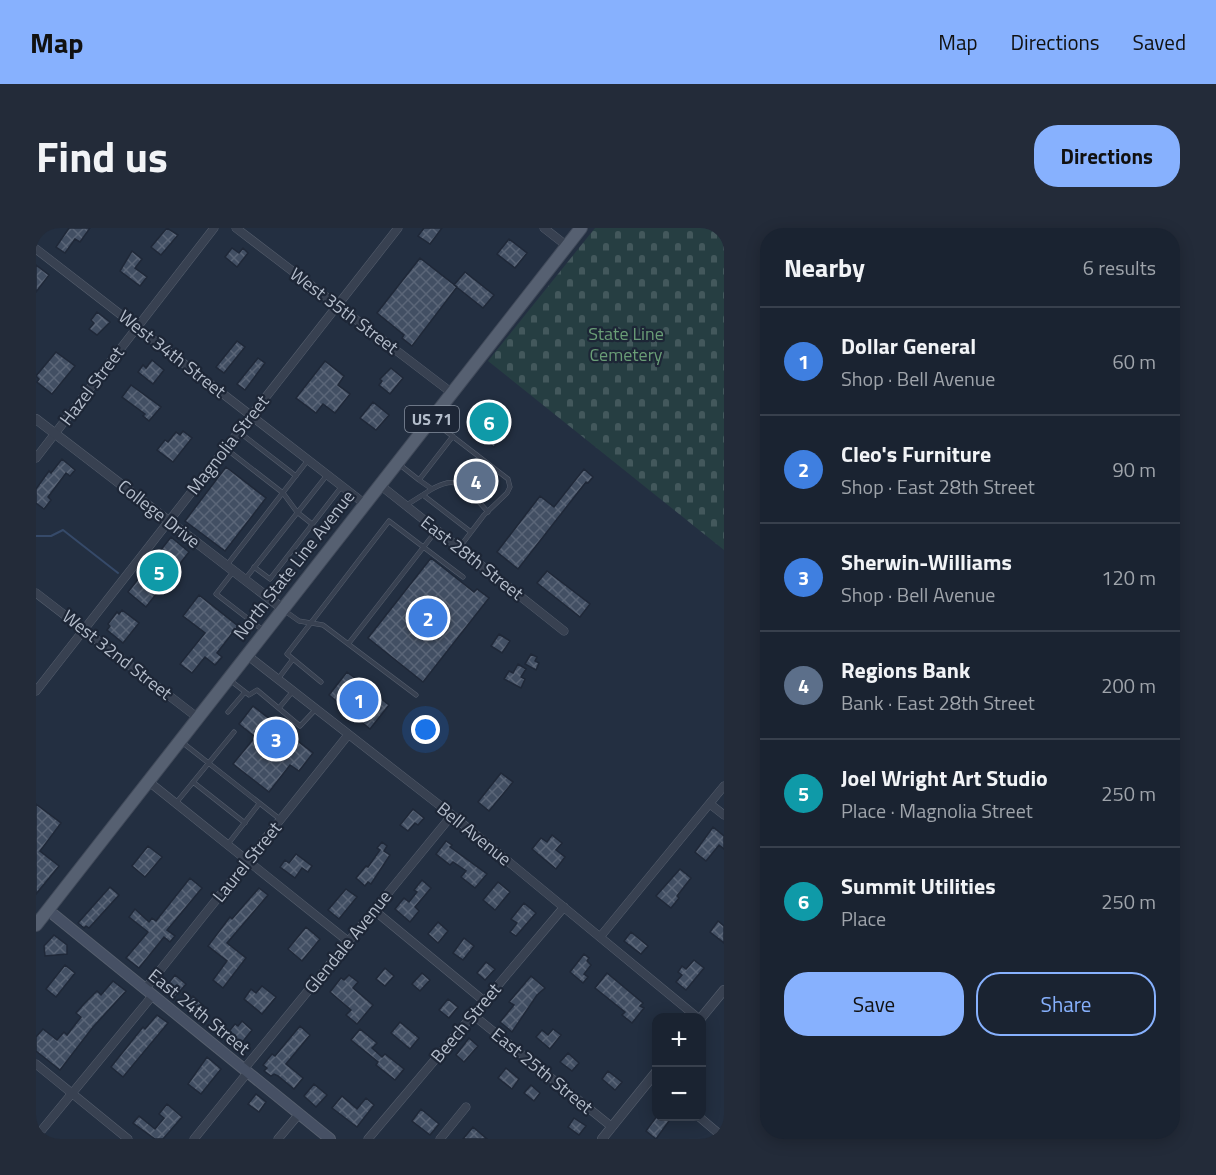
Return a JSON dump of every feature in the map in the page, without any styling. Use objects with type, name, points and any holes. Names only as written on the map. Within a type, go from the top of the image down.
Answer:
[{"type":"main road","name":"North State Line Avenue","points":[[36,925],[581,228]]},
{"type":"main road","name":"East 24th Street","points":[[48,910],[330,1139]]},
{"type":"street","name":"Hazel Street","points":[[36,458],[214,228]]},
{"type":"street","name":"West 35th Street","points":[[236,228],[452,393]]},
{"type":"street","name":"Magnolia Street","points":[[36,691],[398,228]]},
{"type":"street","points":[[544,228],[567,246]]},
{"type":"street","name":"West 34th Street","points":[[36,249],[365,504]]},
{"type":"street","name":"College Drive","points":[[36,419],[283,609]]},
{"type":"street","name":"East 28th Street","points":[[380,485],[564,631]]},
{"type":"street","name":"West 32nd Street","points":[[36,593],[198,718]]},
{"type":"street","name":"Bell Avenue","points":[[247,655],[452,815],[695,1013]]},
{"type":"street","name":"Laurel Street","points":[[36,1137],[348,735]]},
{"type":"street","points":[[148,781],[349,942]]},
{"type":"street","points":[[600,937],[724,786]]},
{"type":"street","points":[[710,804],[724,815]]},
{"type":"street","name":"Glendale Avenue","points":[[194,1139],[452,815]]},
{"type":"street","name":"Beech Street","points":[[368,1139],[564,907]]},
{"type":"street","points":[[375,911],[484,1001]]},
{"type":"street","points":[[704,1013],[724,990]]},
{"type":"street","name":"East 25th Street","points":[[473,1015],[612,1127]]},
{"type":"street","points":[[36,1064],[128,1139]]},
{"type":"street","points":[[602,1139],[652,1081]]},
{"type":"street","points":[[440,1139],[466,1107]]},
{"type":"street","points":[[278,1139],[299,1114]]},
{"type":"street","points":[[704,1121],[724,1138]]},
{"type":"lane","points":[[431,419],[508,479],[510,487],[459,548]]},
{"type":"lane","points":[[238,431],[296,476]]},
{"type":"lane","points":[[419,480],[453,436]]},
{"type":"lane","points":[[225,448],[283,493],[297,512],[312,524]]},
{"type":"lane","points":[[265,632],[216,594],[230,569],[308,460]]},
{"type":"lane","points":[[398,463],[432,489]]},
{"type":"lane","points":[[244,580],[327,475]]},
{"type":"lane","points":[[405,506],[432,489],[446,483],[455,483],[488,512]]},
{"type":"lane","points":[[254,567],[270,579],[342,486]]},
{"type":"lane","points":[[423,495],[471,532]]},
{"type":"lane","points":[[321,681],[287,654],[389,521],[463,577]]},
{"type":"lane","points":[[348,644],[436,530]]},
{"type":"lane","points":[[283,609],[299,621],[323,625],[416,695]]},
{"type":"lane","points":[[278,679],[293,659]]},
{"type":"lane","points":[[228,679],[249,695],[257,690],[300,726],[316,709]]},
{"type":"lane","points":[[279,708],[293,691]]},
{"type":"lane","points":[[228,712],[245,692]]},
{"type":"lane","points":[[176,803],[234,732]]},
{"type":"lane","points":[[180,741],[281,821]]},
{"type":"lane","points":[[193,782],[244,823]]},
{"type":"lane","points":[[228,844],[260,804]]},
{"type":"green space","name":"State Line Cemetery","points":[[595,228],[724,228],[724,550],[488,361]]},
{"type":"building","points":[[69,228],[90,228],[80,242],[75,239],[65,253],[56,247]]},
{"type":"building","points":[[167,228],[178,235],[161,255],[151,247]]},
{"type":"building","points":[[424,228],[442,228],[430,244],[418,236]]},
{"type":"building","points":[[509,239],[527,253],[515,268],[497,254]]},
{"type":"building","points":[[232,248],[239,253],[243,248],[248,253],[237,267],[225,257]]},
{"type":"building","points":[[132,251],[142,259],[135,268],[147,277],[140,286],[120,271]]},
{"type":"building","points":[[420,258],[457,287],[412,346],[402,338],[404,335],[377,313]]},
{"type":"building","points":[[36,265],[49,275],[36,292]]},
{"type":"building","points":[[465,272],[494,295],[483,308],[454,285]]},
{"type":"building","points":[[97,312],[110,322],[97,335],[89,329],[94,323],[91,320]]},
{"type":"building","points":[[237,341],[245,347],[224,373],[216,367]]},
{"type":"building","points":[[56,352],[75,366],[52,394],[37,382],[39,379],[36,376]]},
{"type":"building","points":[[258,358],[265,363],[245,390],[237,384]]},
{"type":"building","points":[[152,360],[164,370],[153,384],[138,372],[143,365],[146,368]]},
{"type":"building","points":[[325,361],[344,376],[338,385],[350,394],[335,413],[323,404],[316,413],[296,398]]},
{"type":"building","points":[[391,368],[403,378],[390,394],[379,385],[382,381],[380,379]]},
{"type":"building","points":[[131,385],[161,407],[149,421],[143,416],[145,414],[122,397]]},
{"type":"building","points":[[486,401],[510,420],[506,424],[510,427],[494,447],[480,436],[477,441],[471,437],[474,432],[466,426]]},
{"type":"building","points":[[373,402],[389,415],[376,430],[360,418]]},
{"type":"building","points":[[183,431],[192,438],[173,462],[157,450],[165,440],[168,442],[176,432],[180,435]]},
{"type":"building","points":[[62,459],[75,470],[70,476],[66,473],[48,497],[51,500],[44,509],[36,503],[36,489],[49,471],[51,473]]},
{"type":"building","points":[[469,460],[475,464],[478,461],[487,468],[484,471],[493,477],[482,491],[473,484],[470,488],[462,482],[465,478],[459,473]]},
{"type":"building","points":[[226,467],[266,498],[225,551],[185,521]]},
{"type":"building","points":[[584,469],[593,477],[588,483],[586,482],[518,569],[497,552],[540,496],[554,507]]},
{"type":"building","points":[[171,537],[189,552],[146,607],[128,592]]},
{"type":"building","points":[[431,558],[474,592],[477,589],[489,598],[423,682],[368,638]]},
{"type":"building","points":[[547,571],[590,604],[580,617],[537,583]]},
{"type":"building","points":[[199,595],[238,626],[217,653],[222,657],[215,665],[205,657],[192,673],[180,664],[205,633],[183,616]]},
{"type":"building","points":[[122,610],[139,623],[123,643],[107,630],[110,626],[108,624],[117,612],[119,614]]},
{"type":"building","points":[[499,634],[510,641],[502,653],[491,646]]},
{"type":"building","points":[[531,654],[537,657],[535,661],[539,663],[536,670],[525,664]]},
{"type":"building","points":[[518,664],[526,669],[521,677],[525,679],[521,688],[504,679],[509,671],[513,673]]},
{"type":"building","points":[[347,672],[389,705],[370,729],[329,695]]},
{"type":"building","points":[[253,706],[313,753],[299,771],[290,765],[269,792],[233,764],[255,737],[239,724]]},
{"type":"building","points":[[501,773],[513,782],[489,811],[478,802]]},
{"type":"building","points":[[36,804],[61,823],[40,851],[59,866],[36,894]]},
{"type":"building","points":[[413,809],[424,818],[408,831],[400,825]]},
{"type":"building","points":[[713,827],[724,836],[724,849],[719,845],[706,861],[695,852]]},
{"type":"building","points":[[552,835],[562,843],[556,850],[565,857],[556,869],[532,849],[541,838],[547,842]]},
{"type":"building","points":[[446,841],[452,845],[450,847],[487,874],[475,888],[461,877],[466,871],[453,862],[450,865],[436,854]]},
{"type":"building","points":[[382,842],[387,846],[384,851],[390,855],[371,884],[368,882],[365,886],[356,878],[366,866],[368,867],[380,850],[377,848]]},
{"type":"building","points":[[148,846],[162,857],[145,877],[132,866]]},
{"type":"building","points":[[296,854],[312,866],[308,872],[302,868],[295,878],[280,867],[285,860],[289,863]]},
{"type":"building","points":[[680,869],[691,878],[671,908],[656,896]]},
{"type":"building","points":[[190,878],[202,888],[167,930],[175,936],[170,942],[164,937],[139,968],[126,958],[148,932],[129,917],[135,909],[149,922],[152,918],[156,921]]},
{"type":"building","points":[[422,880],[431,888],[415,907],[419,911],[410,922],[395,909],[404,898],[409,902],[417,892],[414,890]]},
{"type":"building","points":[[498,882],[510,892],[495,910],[483,900]]},
{"type":"building","points":[[110,887],[119,895],[89,928],[86,926],[84,928],[78,923]]},
{"type":"building","points":[[259,888],[268,895],[227,943],[246,958],[223,988],[213,980],[227,961],[208,946],[230,917],[232,919]]},
{"type":"building","points":[[346,889],[357,897],[339,919],[328,910]]},
{"type":"building","points":[[524,903],[536,913],[516,936],[510,932],[517,923],[511,919]]},
{"type":"building","points":[[718,921],[724,926],[724,943],[710,932]]},
{"type":"building","points":[[438,922],[448,931],[438,943],[428,934]]},
{"type":"building","points":[[306,927],[320,939],[302,961],[288,949]]},
{"type":"building","points":[[631,932],[648,946],[641,954],[624,941]]},
{"type":"building","points":[[54,935],[67,945],[67,954],[45,956],[44,946]]},
{"type":"building","points":[[464,938],[474,946],[463,960],[453,953]]},
{"type":"building","points":[[584,954],[589,958],[587,961],[591,965],[584,974],[588,977],[583,983],[570,972]]},
{"type":"building","points":[[694,960],[704,968],[686,990],[676,982],[682,975],[678,972],[682,966],[686,969]]},
{"type":"building","points":[[486,962],[495,969],[485,980],[477,973]]},
{"type":"building","points":[[65,965],[75,973],[56,997],[46,989]]},
{"type":"building","points":[[385,968],[394,976],[385,986],[376,979]]},
{"type":"building","points":[[422,973],[430,980],[420,991],[412,984]]},
{"type":"building","points":[[607,973],[643,1003],[640,1006],[644,1008],[632,1023],[622,1015],[625,1012],[595,988]]},
{"type":"building","points":[[175,975],[186,984],[175,997],[164,989]]},
{"type":"building","points":[[349,975],[358,982],[353,988],[373,1005],[357,1024],[346,1015],[351,1010],[330,992],[341,978],[344,980]]},
{"type":"building","points":[[531,976],[545,988],[537,995],[512,1032],[500,1022],[514,1005],[509,1002]]},
{"type":"building","points":[[113,981],[126,991],[93,1027],[60,1070],[36,1051],[36,1037],[43,1029],[57,1040],[64,1032],[67,1035],[81,1017],[76,1013],[97,991],[101,995]]},
{"type":"building","points":[[262,986],[276,997],[262,1014],[244,999],[251,989],[256,993]]},
{"type":"building","points":[[193,996],[206,1008],[200,1016],[186,1005]]},
{"type":"building","points":[[448,999],[458,1007],[449,1018],[439,1010]]},
{"type":"building","points":[[157,1015],[168,1023],[123,1077],[111,1067],[143,1027],[145,1029]]},
{"type":"building","points":[[242,1021],[252,1030],[240,1045],[227,1034],[235,1024],[238,1026]]},
{"type":"building","points":[[400,1022],[419,1038],[410,1049],[391,1033]]},
{"type":"building","points":[[300,1026],[310,1035],[286,1064],[303,1078],[294,1089],[278,1076],[274,1074],[271,1076],[264,1071],[267,1068],[263,1065],[272,1054],[275,1056]]},
{"type":"building","points":[[360,1029],[377,1043],[372,1048],[382,1057],[385,1054],[404,1069],[395,1080],[376,1065],[378,1062],[351,1040]]},
{"type":"building","points":[[553,1029],[561,1035],[550,1049],[536,1037],[542,1030],[548,1035]]},
{"type":"building","points":[[469,1038],[478,1046],[464,1062],[456,1055]]},
{"type":"building","points":[[568,1053],[579,1063],[572,1071],[560,1062]]},
{"type":"building","points":[[207,1057],[221,1069],[201,1094],[188,1084]]},
{"type":"building","points":[[506,1068],[519,1079],[512,1089],[498,1078]]},
{"type":"building","points":[[608,1071],[622,1082],[615,1090],[602,1079]]},
{"type":"building","points":[[314,1084],[327,1095],[316,1107],[304,1096]]},
{"type":"building","points":[[531,1085],[540,1093],[534,1101],[524,1093]]},
{"type":"building","points":[[256,1094],[266,1102],[259,1112],[248,1104]]},
{"type":"building","points":[[342,1096],[357,1109],[366,1098],[374,1105],[357,1127],[332,1108]]},
{"type":"building","points":[[167,1104],[182,1117],[163,1139],[155,1139],[133,1123],[139,1116],[155,1129],[164,1118],[159,1114]]},
{"type":"building","points":[[421,1109],[439,1124],[430,1135],[412,1121]]},
{"type":"building","points":[[574,1118],[586,1126],[579,1135],[568,1127]]},
{"type":"building","points":[[653,1121],[669,1121],[656,1139],[646,1131]]},
{"type":"building","points":[[473,1127],[487,1139],[463,1139]]},
{"type":"waterway","points":[[36,536],[51,536],[63,530],[118,573]]},
{"type":"place","name":"Summit Utilities","points":[[489,422]]},
{"type":"place","name":"Regions Bank","points":[[476,481]]},
{"type":"place","name":"Joel Wright Art Studio","points":[[159,572]]},
{"type":"place","name":"Cleo's Furniture","points":[[428,618]]},
{"type":"place","name":"Dollar General","points":[[359,700]]},
{"type":"place","name":"Sherwin-Williams","points":[[276,739]]}]
